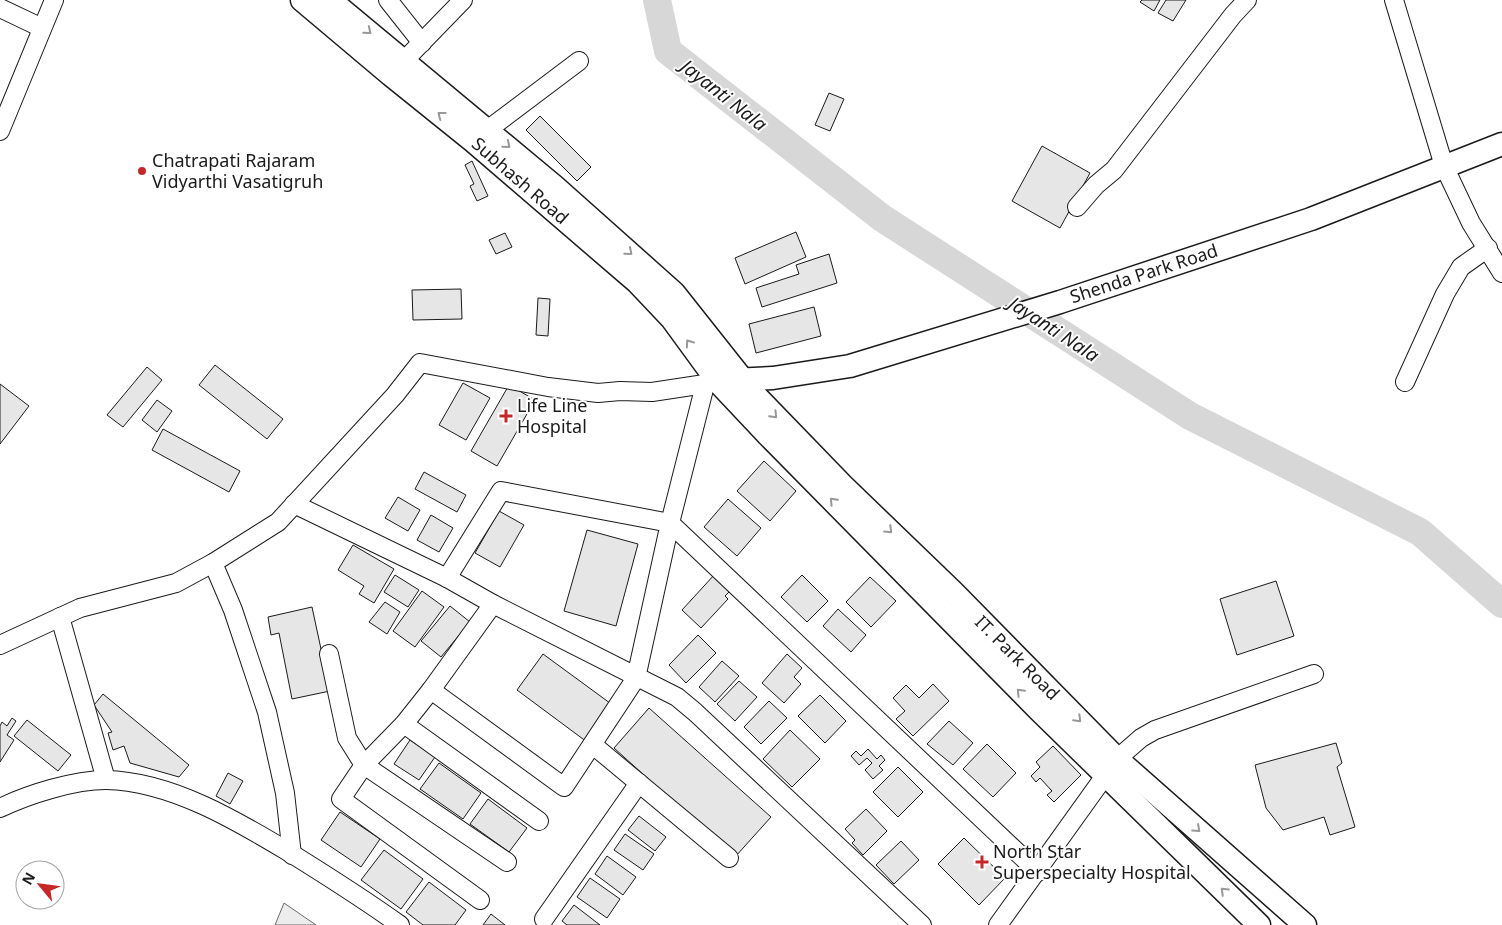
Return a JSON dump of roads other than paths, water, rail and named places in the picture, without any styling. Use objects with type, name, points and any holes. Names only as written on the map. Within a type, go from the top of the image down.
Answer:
[{"type":"main road","name":"Subhash Road","points":[[302,0],[398,68],[674,293],[742,378]]},
{"type":"main road","name":"Subhash Road","points":[[330,0],[398,68]]},
{"type":"main road","name":"Subhash Road","points":[[481,135],[637,282],[669,315],[711,383]]},
{"type":"main road","name":"Shenda Park Road","points":[[711,383],[742,378],[772,378],[850,366],[1045,307],[1311,219],[1502,144]]},
{"type":"main road","name":"IT. Park Road","points":[[742,378],[754,394],[842,485],[954,593],[1259,925]]},
{"type":"main road","name":"IT. Park Road","points":[[711,383],[1039,710],[1112,767],[1304,925]]},
{"type":"street","points":[[0,131],[54,0]]},
{"type":"street","points":[[388,0],[422,42]]},
{"type":"street","points":[[398,68],[463,0]]},
{"type":"street","points":[[1077,207],[1096,185],[1114,170],[1233,15],[1247,0]]},
{"type":"street","points":[[1394,0],[1444,166],[1471,223],[1502,273]]},
{"type":"street","points":[[0,8],[42,28]]},
{"type":"street","points":[[481,135],[580,61]]},
{"type":"street","points":[[1405,382],[1445,294],[1461,267],[1488,248]]},
{"type":"street","points":[[0,645],[80,608],[176,583],[278,522],[395,394],[420,363],[548,387],[598,393],[652,392],[711,383],[670,523],[636,678],[564,787],[431,690]]},
{"type":"street","points":[[447,578],[501,491],[670,523],[1038,872]]},
{"type":"street","points":[[294,504],[447,578],[636,678],[677,697],[922,925]]},
{"type":"street","points":[[213,562],[238,625],[266,712],[282,778],[292,855]]},
{"type":"street","points":[[480,900],[342,799],[364,765],[404,724],[431,690],[493,604]]},
{"type":"street","points":[[60,617],[106,780]]},
{"type":"street","points":[[329,654],[348,738],[364,765],[507,862]]},
{"type":"street","points":[[998,925],[1112,767],[1141,738],[1155,730],[1314,674]]},
{"type":"street","points":[[404,724],[540,821]]},
{"type":"street","points":[[593,745],[729,858]]},
{"type":"street","points":[[0,808],[17,800],[52,790],[106,780],[164,791],[203,805],[244,826],[400,925]]},
{"type":"street","points":[[544,919],[639,783]]},
{"type":"waterway","name":"Jayanti Nala","points":[[657,0],[668,51],[882,218],[1190,416],[1420,532],[1502,604]]},
{"type":"place","name":"Chatrapati Rajaram Vidyarthi Vasatigruh","points":[[142,171]]},
{"type":"place","name":"Life Line Hospital","points":[[506,416]]},
{"type":"place","name":"North Star Superspecialty Hospital","points":[[982,862]]}]
